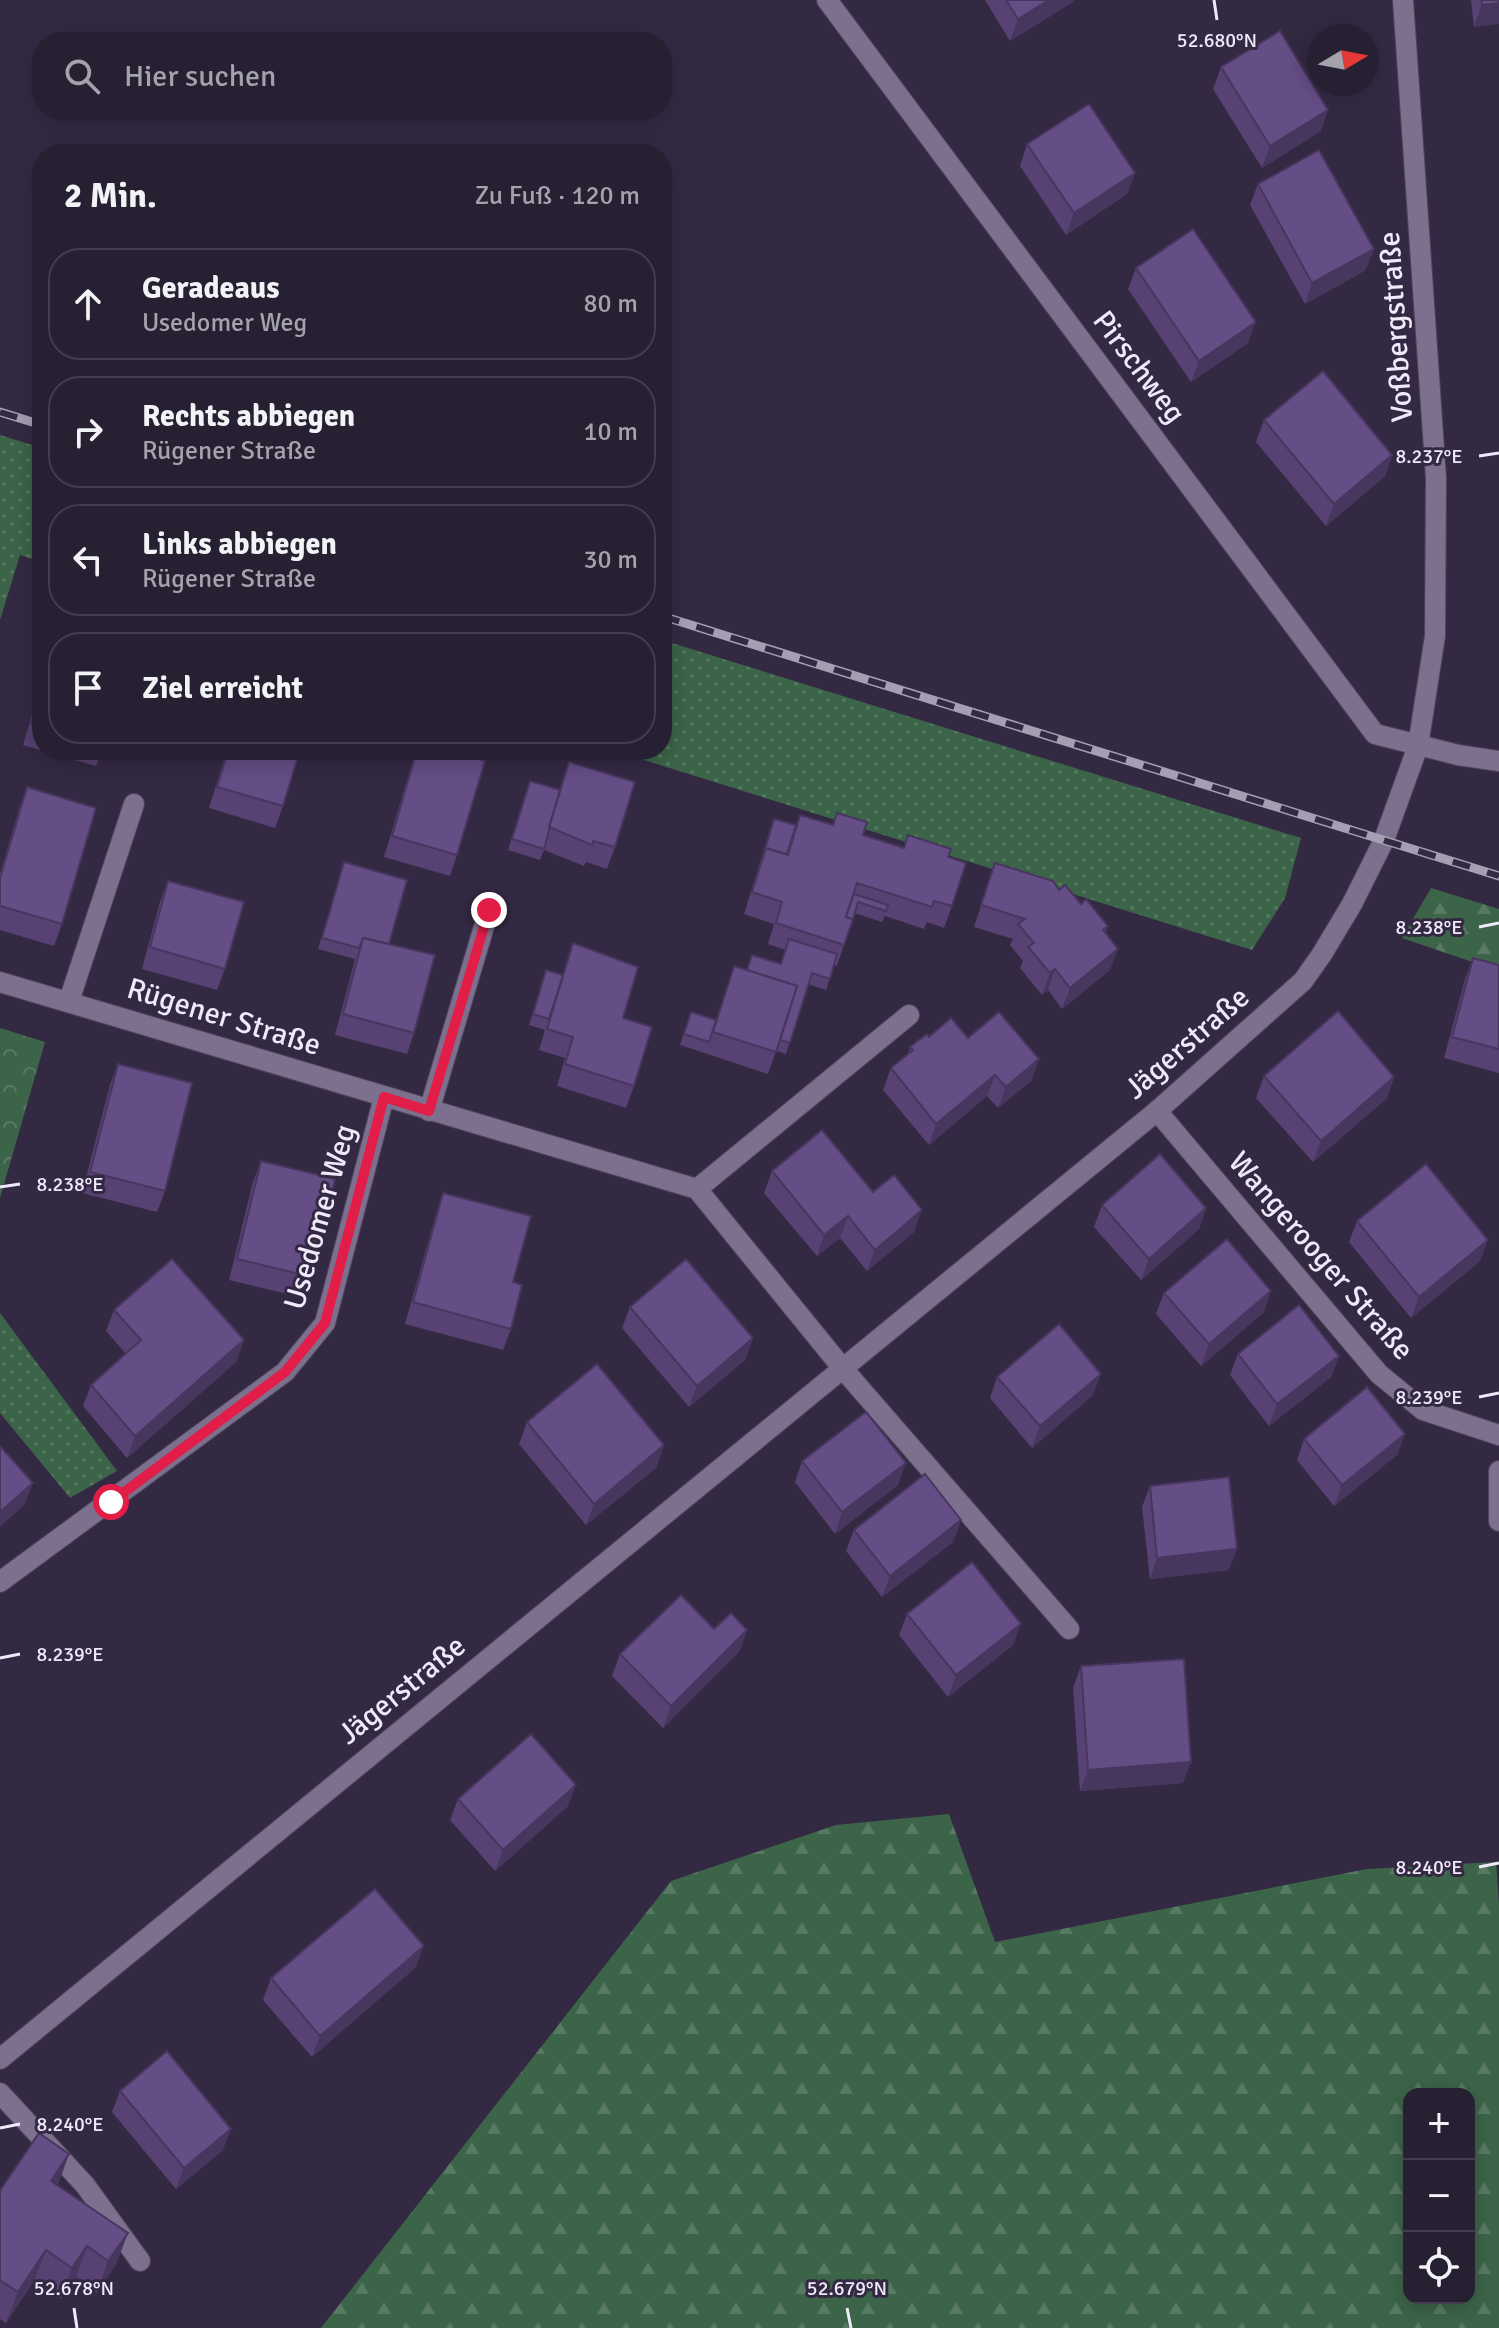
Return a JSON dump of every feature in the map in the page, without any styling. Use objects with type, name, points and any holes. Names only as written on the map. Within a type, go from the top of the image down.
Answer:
[{"type":"street","name":"Pirschweg","points":[[827,0],[1375,734],[1418,746]]},
{"type":"street","name":"Voßbergstraße","points":[[1403,0],[1436,478],[1435,636],[1418,746]]},
{"type":"street","points":[[1418,746],[1499,761]]},
{"type":"street","name":"Jägerstraße","points":[[0,2059],[844,1370],[1157,1111],[1303,981],[1352,904],[1384,840],[1418,746]]},
{"type":"street","points":[[69,1001],[134,804]]},
{"type":"street","points":[[429,1111],[489,910]]},
{"type":"street","name":"Rügener Straße","points":[[0,982],[697,1189]]},
{"type":"street","points":[[909,1015],[697,1189],[844,1370],[1069,1629]]},
{"type":"street","name":"Usedomer Weg","points":[[0,1582],[285,1372],[325,1323],[384,1097]]},
{"type":"street","name":"Wangerooger Straße","points":[[1157,1111],[1379,1374],[1423,1410],[1499,1435]]},
{"type":"street","points":[[1499,1471],[1499,1521]]},
{"type":"street","points":[[0,2093],[85,2185],[140,2261]]},
{"type":"green space","points":[[0,435],[32,445],[32,559],[20,555],[0,620]]},
{"type":"green space","points":[[672,643],[1301,838],[1285,898],[1252,950],[644,760],[672,760]]},
{"type":"green space","points":[[1431,888],[1499,909],[1499,971],[1402,938]]},
{"type":"green space","points":[[0,1028],[45,1042],[0,1198]]},
{"type":"green space","points":[[0,1313],[117,1471],[70,1498],[0,1413]]},
{"type":"green space","points":[[949,1814],[995,1942],[1367,1869],[1496,1862],[1499,1904],[1499,2328],[321,2328],[671,1881],[836,1825]]},
{"type":"building","points":[[1006,0],[1049,0],[1018,19]]},
{"type":"building","points":[[1481,0],[1499,0],[1499,3],[1482,5]]},
{"type":"building","points":[[1280,31],[1307,75],[1307,96],[1319,96],[1328,110],[1270,146],[1221,67]]},
{"type":"building","points":[[1089,104],[1135,173],[1074,213],[1027,144]]},
{"type":"building","points":[[1319,150],[1374,249],[1312,283],[1258,184]]},
{"type":"building","points":[[1193,229],[1256,322],[1199,361],[1136,268]]},
{"type":"building","points":[[1323,371],[1392,455],[1334,504],[1264,420]]},
{"type":"building","points":[[225,760],[297,760],[283,806],[217,787]]},
{"type":"building","points":[[414,760],[485,761],[457,855],[392,836]]},
{"type":"building","points":[[569,762],[635,782],[615,847],[593,841],[592,845],[549,827]]},
{"type":"building","points":[[530,781],[560,790],[544,849],[512,839]]},
{"type":"building","points":[[27,787],[96,808],[62,924],[0,906],[0,878]]},
{"type":"building","points":[[837,813],[867,822],[863,835],[904,848],[908,835],[951,849],[948,857],[966,863],[952,906],[934,901],[932,907],[857,883],[846,917],[853,919],[844,945],[776,923],[782,902],[752,892],[766,848],[788,855],[800,815],[833,825]]},
{"type":"building","points":[[774,819],[796,825],[787,854],[766,848],[762,859]]},
{"type":"building","points":[[344,862],[407,880],[389,944],[363,938],[359,948],[322,938]]},
{"type":"building","points":[[995,863],[1053,881],[1059,890],[1065,885],[1081,904],[1086,899],[1108,926],[1103,930],[1118,949],[1070,988],[1055,969],[1050,973],[1028,947],[1034,943],[1018,924],[1025,919],[981,905]]},
{"type":"building","points":[[168,881],[244,902],[225,969],[150,947]]},
{"type":"building","points":[[854,894],[888,905],[886,911],[858,902],[853,919],[846,917]]},
{"type":"building","points":[[363,938],[435,955],[414,1033],[343,1014]]},
{"type":"building","points":[[789,939],[837,954],[830,979],[812,973],[790,1043],[780,1040],[797,986],[747,970],[752,955],[781,964]]},
{"type":"building","points":[[573,943],[638,967],[623,1018],[652,1027],[634,1086],[565,1064],[573,1037],[547,1029]]},
{"type":"building","points":[[1473,958],[1499,965],[1499,1049],[1452,1037]]},
{"type":"building","points":[[734,966],[797,986],[776,1052],[713,1032]]},
{"type":"building","points":[[546,970],[563,975],[549,1019],[533,1014]]},
{"type":"building","points":[[1338,1011],[1394,1077],[1321,1141],[1264,1076]]},
{"type":"building","points":[[691,1012],[716,1020],[709,1042],[684,1034]]},
{"type":"building","points":[[999,1012],[1039,1059],[1006,1087],[995,1075],[936,1124],[891,1068],[913,1050],[910,1047],[927,1034],[929,1037],[951,1018],[968,1038]]},
{"type":"building","points":[[118,1064],[192,1083],[165,1191],[90,1172]]},
{"type":"building","points":[[822,1130],[873,1192],[894,1175],[922,1210],[875,1250],[848,1216],[824,1235],[772,1171]]},
{"type":"building","points":[[1160,1154],[1206,1208],[1149,1259],[1102,1205]]},
{"type":"building","points":[[261,1161],[335,1179],[312,1277],[237,1259]]},
{"type":"building","points":[[1426,1164],[1488,1240],[1419,1297],[1357,1221]]},
{"type":"building","points":[[443,1193],[531,1216],[513,1282],[522,1285],[511,1329],[413,1302]]},
{"type":"building","points":[[1227,1239],[1271,1291],[1209,1344],[1164,1293]]},
{"type":"building","points":[[172,1259],[244,1340],[135,1436],[91,1385],[141,1340],[114,1310]]},
{"type":"building","points":[[686,1259],[753,1338],[697,1386],[630,1307]]},
{"type":"building","points":[[1299,1305],[1339,1356],[1277,1404],[1238,1354]]},
{"type":"building","points":[[1059,1324],[1101,1374],[1040,1426],[997,1377]]},
{"type":"building","points":[[597,1364],[664,1445],[594,1504],[527,1422]]},
{"type":"building","points":[[1367,1387],[1405,1434],[1342,1485],[1304,1439]]},
{"type":"building","points":[[866,1412],[906,1463],[842,1512],[802,1461]]},
{"type":"building","points":[[0,1446],[33,1483],[0,1512]]},
{"type":"building","points":[[925,1474],[961,1520],[890,1576],[854,1530]]},
{"type":"building","points":[[1229,1477],[1237,1549],[1157,1558],[1150,1486]]},
{"type":"building","points":[[972,1562],[1021,1624],[956,1675],[907,1614]]},
{"type":"building","points":[[681,1595],[714,1629],[731,1613],[747,1630],[671,1706],[620,1654]]},
{"type":"building","points":[[1184,1659],[1191,1762],[1088,1770],[1081,1666]]},
{"type":"building","points":[[531,1734],[576,1785],[503,1850],[458,1799]]},
{"type":"building","points":[[375,1889],[424,1946],[320,2036],[271,1978]]},
{"type":"building","points":[[167,2051],[231,2129],[184,2168],[120,2091]]},
{"type":"building","points":[[39,2133],[69,2154],[51,2181],[128,2233],[108,2261],[87,2246],[72,2268],[46,2250],[18,2292],[0,2280],[0,2189]]},
{"type":"railway","points":[[0,412],[32,422]]},
{"type":"railway","points":[[672,619],[1499,876]]},
{"type":"route","points":[[111,1502],[285,1372],[325,1323],[384,1097],[429,1111],[489,910]]}]
